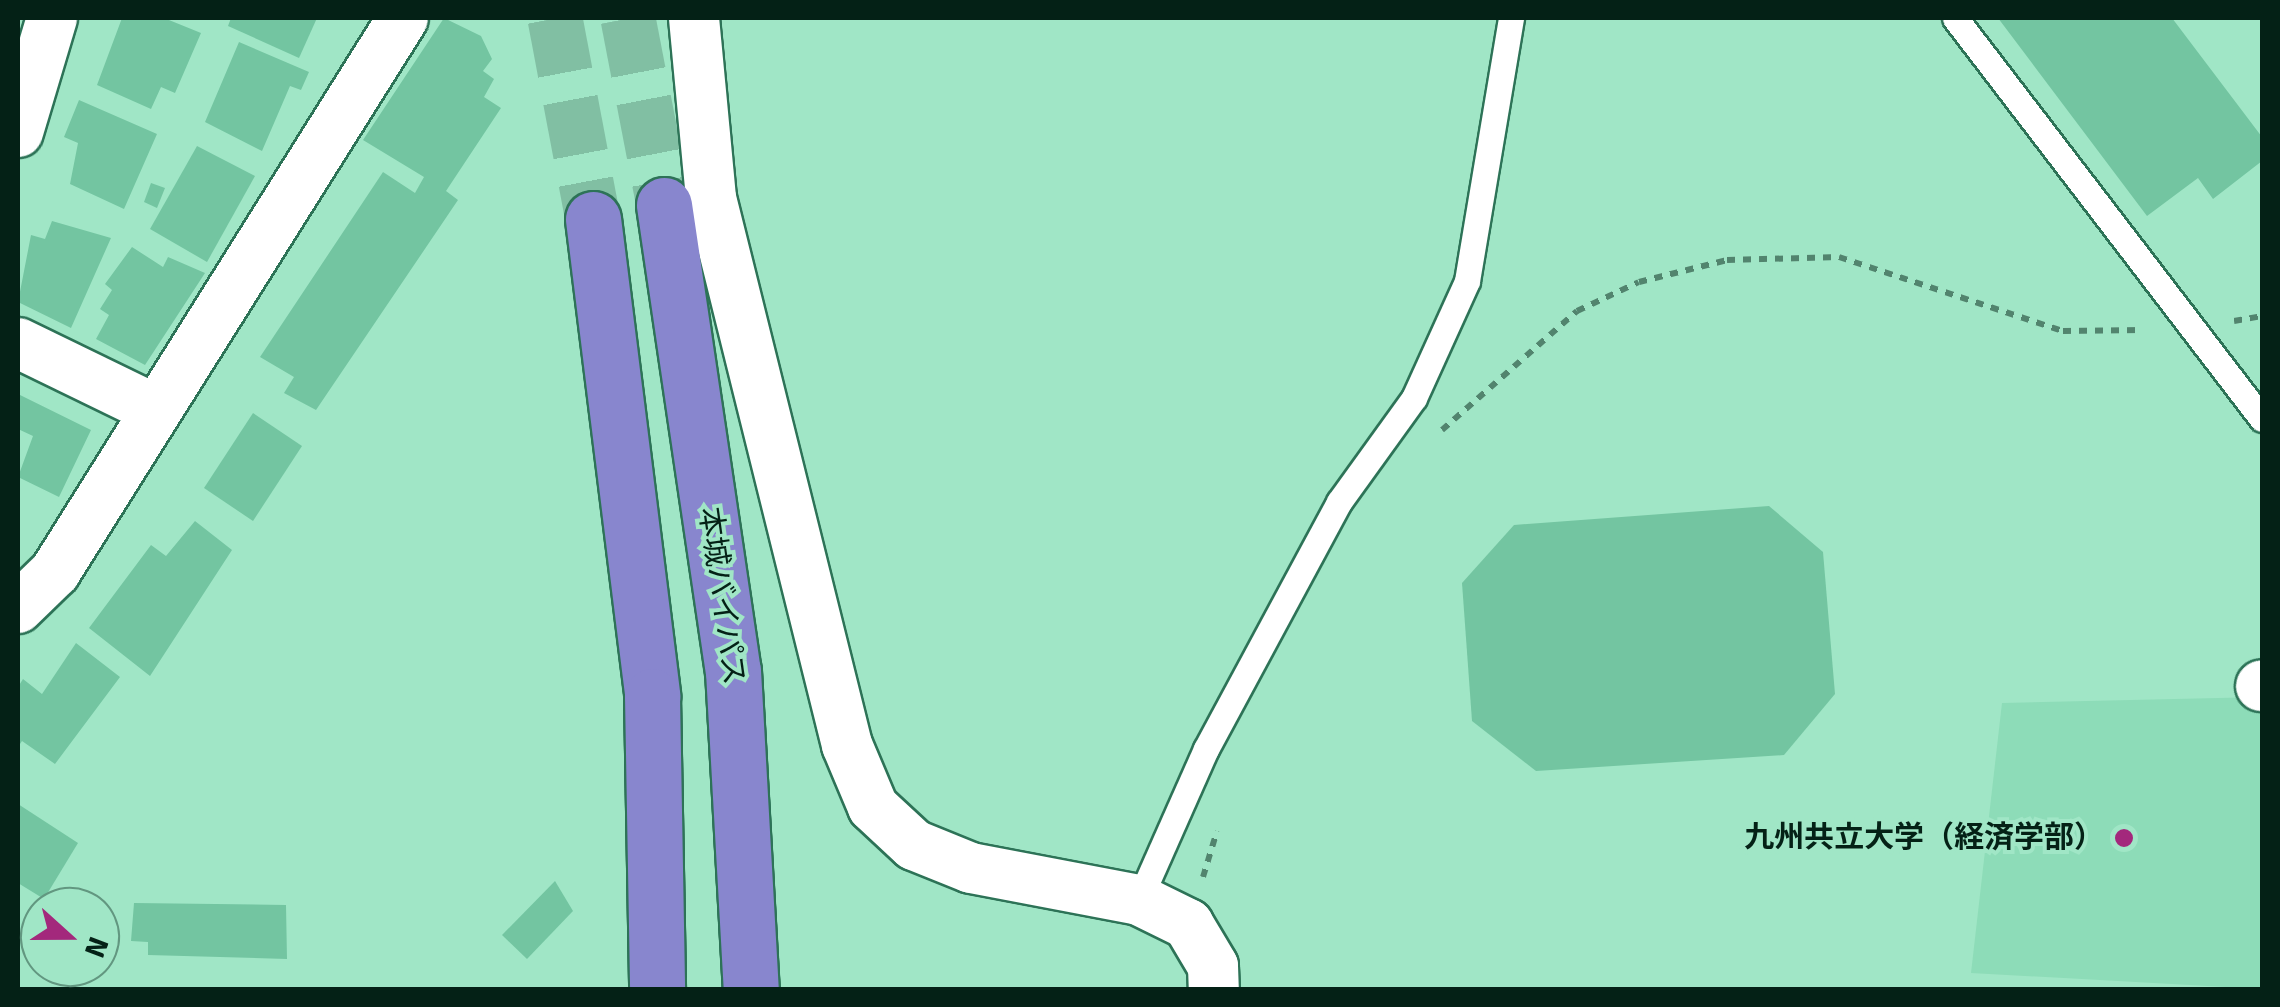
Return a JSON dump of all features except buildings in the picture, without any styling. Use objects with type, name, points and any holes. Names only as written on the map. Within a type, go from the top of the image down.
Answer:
[{"type":"highway","name":"本城バイパス","points":[[664,205],[733,670],[751,990]]},
{"type":"highway","points":[[593,219],[652,696],[656,990]]},
{"type":"street","points":[[18,132],[52,18]]},
{"type":"street","points":[[18,608],[55,572],[152,408],[403,18]]},
{"type":"street","points":[[694,18],[711,198],[847,745],[873,807],[914,845],[971,868],[1139,900],[1188,924],[1213,966],[1214,990]]},
{"type":"street","points":[[18,343],[152,408]]},
{"type":"lane","points":[[1139,900],[1206,749],[1339,502],[1414,398],[1467,281],[1511,18]]},
{"type":"lane","points":[[1954,18],[2262,419]]},
{"type":"path","points":[[1434,436],[1577,311],[1639,282],[1727,260],[1839,257],[2063,331],[2196,329],[2262,316]]},
{"type":"path","points":[[1188,924],[1221,818]]},
{"type":"shaded area","name":"九州共立大学（経済学部）","points":[[2262,697],[2262,989],[1971,973],[2002,703]]},
{"type":"tunnel","points":[[555,18],[593,219]]},
{"type":"tunnel","points":[[628,18],[664,205]]},
{"type":"place","name":"九州共立大学（経済学部）","points":[[2124,838]]}]
